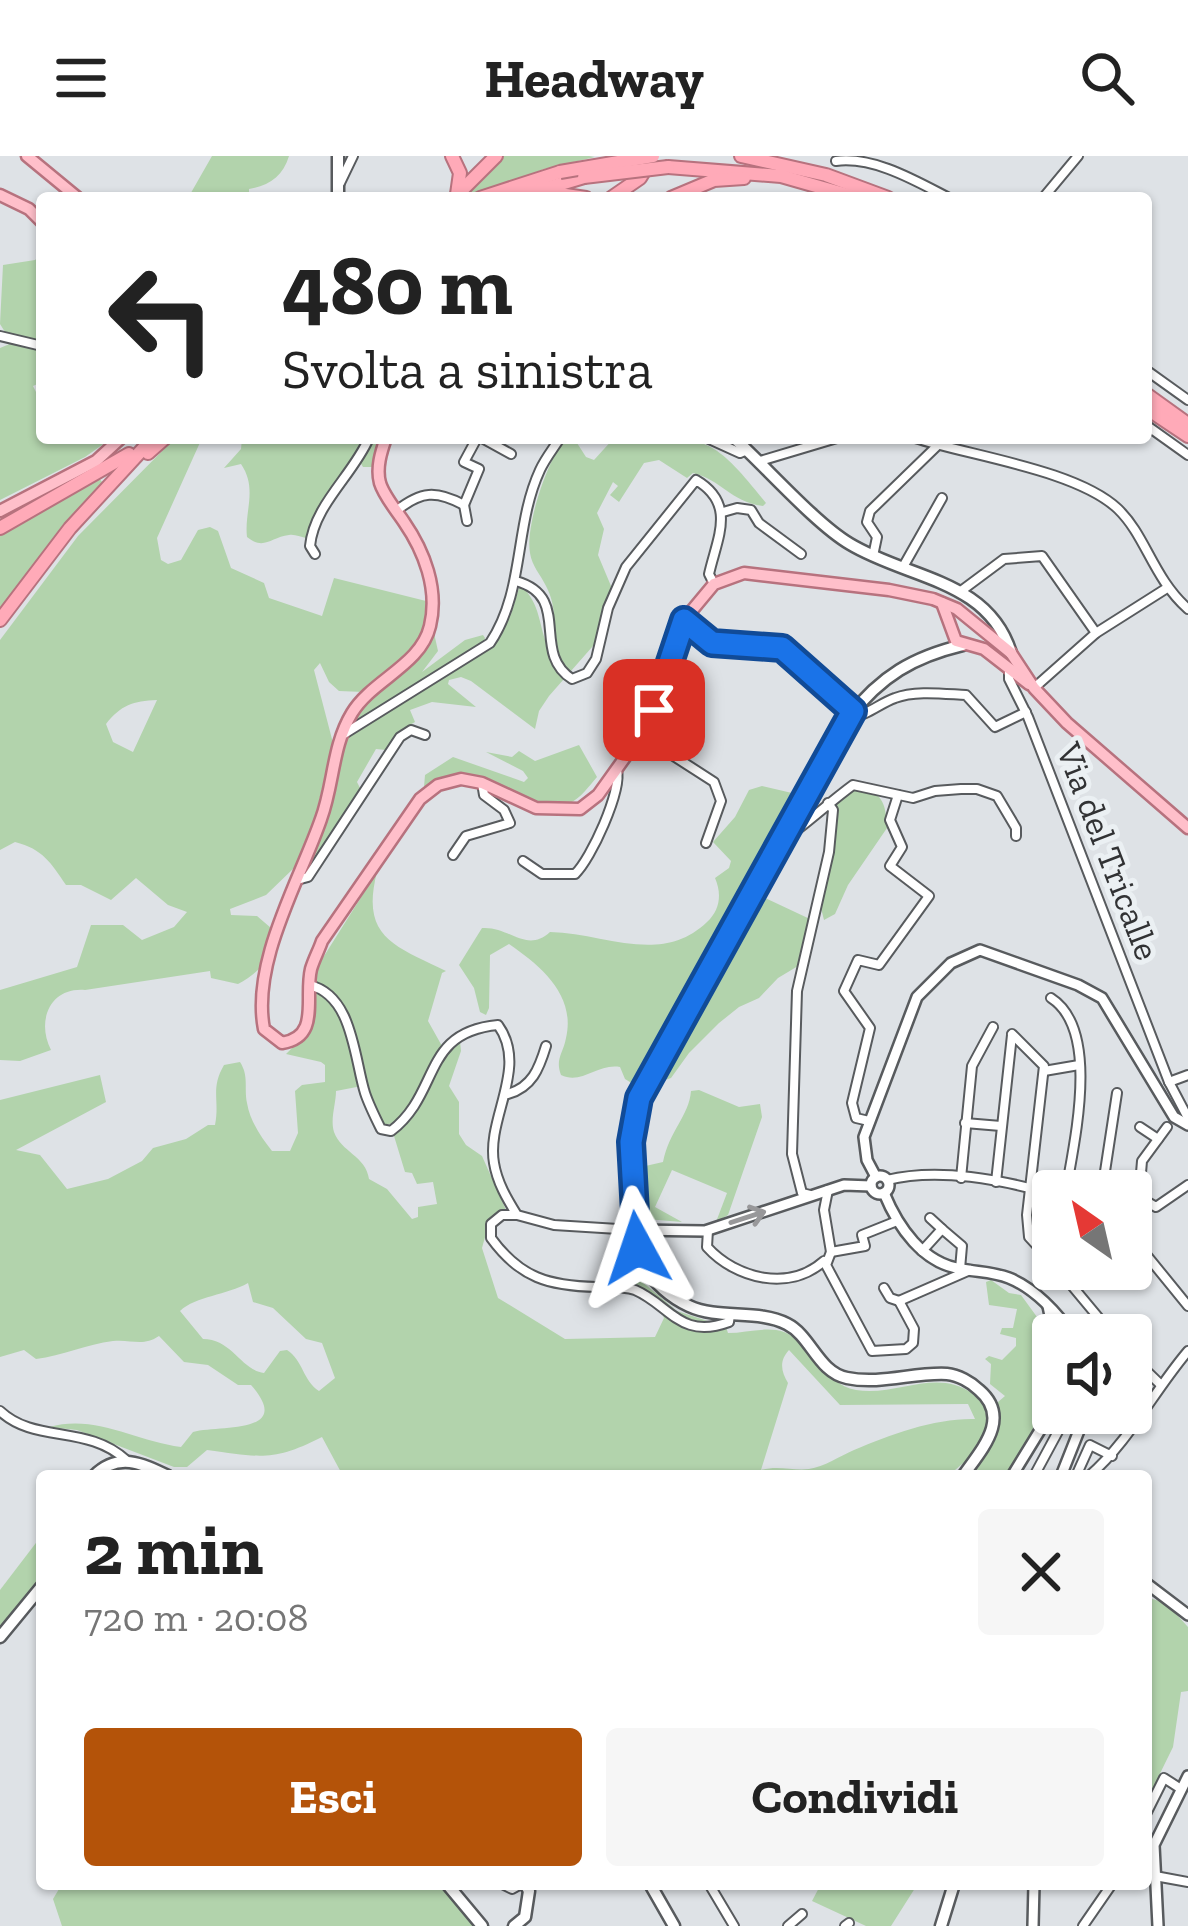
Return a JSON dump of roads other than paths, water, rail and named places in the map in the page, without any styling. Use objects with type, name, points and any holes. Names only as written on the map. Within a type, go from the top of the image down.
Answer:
[{"type":"highway","points":[[452,156],[460,173],[457,192]]},
{"type":"highway","points":[[461,192],[496,156]]},
{"type":"highway","points":[[498,192],[560,172],[651,156]]},
{"type":"highway","points":[[620,192],[640,178],[651,156]]},
{"type":"highway","points":[[741,156],[826,175],[872,192]]},
{"type":"highway","points":[[532,192],[584,177],[668,167],[781,176],[837,192]]},
{"type":"highway","points":[[685,192],[714,180],[781,176]]},
{"type":"highway","points":[[1152,398],[1188,424]]},
{"type":"highway","points":[[1152,412],[1188,436]]},
{"type":"highway","points":[[0,528],[106,470],[142,444]]},
{"type":"highway","points":[[0,620],[145,444]]},
{"type":"highway","points":[[101,493],[158,444]]},
{"type":"highway","points":[[0,634],[36,575]]},
{"type":"main road","points":[[27,156],[71,192]]},
{"type":"main road","points":[[338,156],[338,192]]},
{"type":"main road","points":[[0,195],[36,216]]},
{"type":"main road","points":[[0,511],[96,461],[114,444]]},
{"type":"main road","points":[[385,444],[380,485],[428,569],[432,622],[418,650],[361,700],[343,734],[323,815],[296,879],[266,980],[264,1029],[282,1043],[303,1035],[309,1025],[309,985],[322,940],[420,799],[439,785],[461,778],[536,808],[580,808],[598,795],[641,735],[684,620],[715,584],[744,573],[890,590],[942,603],[979,626],[1067,723],[1188,828]]},
{"type":"main road","points":[[743,444],[846,542],[977,600],[997,622],[1013,662]]},
{"type":"main road","points":[[942,603],[952,632],[967,645],[1013,662]]},
{"type":"main road","points":[[936,652],[958,619],[966,617]]},
{"type":"main road","points":[[967,1470],[995,1426],[991,1406],[978,1388],[948,1374],[901,1380],[845,1378],[827,1368],[790,1325],[694,1309],[672,1297],[641,1261],[634,1229],[632,1132],[639,1098],[652,1073],[851,714],[892,671],[967,645],[980,635],[979,626]]},
{"type":"main road","points":[[102,1470],[126,1460],[152,1470]]},
{"type":"main road","points":[[0,1637],[36,1593]]},
{"type":"main road","points":[[451,1890],[482,1926]]},
{"type":"main road","points":[[514,1926],[525,1917],[529,1890]]},
{"type":"main road","points":[[653,1890],[674,1926]]},
{"type":"main road","points":[[940,1926],[951,1890]]},
{"type":"street","points":[[339,192],[353,156]]},
{"type":"street","points":[[1048,192],[1078,156]]},
{"type":"street","points":[[836,162],[870,160],[937,192]]},
{"type":"street","points":[[0,336],[36,344]]},
{"type":"street","points":[[1152,374],[1188,400]]},
{"type":"street","points":[[1152,429],[1188,455]]},
{"type":"street","points":[[315,554],[310,546],[318,516],[366,444]]},
{"type":"street","points":[[467,520],[464,505],[479,470],[464,462],[476,444]]},
{"type":"street","points":[[492,444],[511,454]]},
{"type":"street","points":[[343,734],[450,672],[490,643],[502,624],[516,581],[538,473],[556,444]]},
{"type":"street","points":[[720,444],[740,453],[741,444]]},
{"type":"street","points":[[760,461],[817,444]]},
{"type":"street","points":[[935,444],[1087,487],[1125,517],[1167,588],[1188,609]]},
{"type":"street","points":[[873,556],[877,537],[867,522],[870,511],[938,445]]},
{"type":"street","points":[[516,581],[541,595],[553,622],[552,658],[572,679],[587,674],[626,567],[696,480],[703,482],[723,512],[724,526],[709,574],[715,584]]},
{"type":"street","points":[[396,512],[419,494],[435,493],[464,505]]},
{"type":"street","points":[[903,567],[942,498]]},
{"type":"street","points":[[723,512],[751,510],[759,523],[801,554]]},
{"type":"street","points":[[961,591],[1004,559],[1042,556],[1096,633]]},
{"type":"street","points":[[1034,688],[1096,633],[1167,588]]},
{"type":"street","points":[[684,620],[712,643],[782,648],[851,714],[862,716],[899,695],[940,694],[966,695],[994,727],[1026,712]]},
{"type":"street","name":"Via del Tricalle","points":[[1013,662],[1009,679],[1188,1122]]},
{"type":"street","points":[[296,879],[308,877],[400,737],[411,730],[425,735]]},
{"type":"street","points":[[641,735],[714,782],[721,801],[706,843]]},
{"type":"street","points":[[523,861],[542,874],[575,874],[585,865],[614,797],[620,779],[617,770]]},
{"type":"street","points":[[453,855],[466,836],[510,823],[504,810],[484,795],[482,783]]},
{"type":"street","points":[[790,825],[798,830],[853,784],[913,798],[935,790],[977,789],[997,796],[1016,836]]},
{"type":"street","points":[[869,1121],[856,1118],[852,1103],[870,1028],[844,992],[858,960],[879,965],[929,896],[890,866],[902,847],[890,820],[898,795]]},
{"type":"street","points":[[812,1196],[802,1193],[792,1154],[797,991],[829,852],[833,810],[828,803]]},
{"type":"street","points":[[1055,1314],[1014,1280],[944,1265],[922,1250],[897,1220],[884,1193],[875,1193],[878,1181],[864,1149],[869,1121],[917,997],[951,963],[980,950],[1078,985],[1102,998],[1170,1123]]},
{"type":"street","points":[[309,985],[319,987],[342,1010],[366,1097],[381,1129],[391,1131],[409,1117],[424,1094],[429,1072],[458,1035],[471,1028],[498,1025],[506,1037],[506,1095],[496,1123],[493,1161],[504,1194],[518,1215]]},
{"type":"street","points":[[1051,998],[1061,1004],[1079,1047],[1080,1093],[1069,1170]]},
{"type":"street","points":[[961,1178],[971,1066],[993,1027]]},
{"type":"street","points":[[996,1182],[1012,1034],[1044,1068],[1030,1188],[1032,1239]]},
{"type":"street","points":[[506,1095],[521,1090],[538,1073],[546,1046]]},
{"type":"street","points":[[1044,1068],[1079,1065]]},
{"type":"street","points":[[1169,1082],[1188,1075]]},
{"type":"street","points":[[1105,1170],[1117,1093]]},
{"type":"street","points":[[1188,1122],[1170,1123],[1142,1161],[1139,1198],[1156,1207],[1188,1185]]},
{"type":"street","points":[[965,1123],[1001,1126]]},
{"type":"street","points":[[1140,1127],[1158,1138]]},
{"type":"street","points":[[730,1314],[723,1325],[692,1325],[671,1319],[640,1292],[565,1286],[517,1270],[490,1238],[491,1224],[502,1215],[518,1215],[554,1225],[708,1230],[851,1184],[927,1175],[1030,1188]]},
{"type":"street","points":[[828,1190],[826,1265],[872,1351],[906,1349],[913,1343],[914,1329],[899,1301],[890,1298],[884,1288]]},
{"type":"street","points":[[930,1218],[962,1246],[965,1270]]},
{"type":"street","points":[[708,1230],[707,1247],[749,1277],[808,1273],[829,1254],[866,1246],[862,1235],[897,1220]]},
{"type":"street","points":[[922,1250],[942,1229]]},
{"type":"street","points":[[1152,1262],[1188,1306]]},
{"type":"street","points":[[899,1301],[965,1270]]},
{"type":"street","points":[[1076,1290],[1096,1314]]},
{"type":"street","points":[[1048,1306],[1050,1314]]},
{"type":"street","points":[[1096,1470],[1112,1456],[1188,1351]]},
{"type":"street","points":[[1152,1376],[1160,1384]]},
{"type":"street","points":[[0,1411],[27,1429],[93,1439],[126,1460]]},
{"type":"street","points":[[1016,1470],[1038,1434]]},
{"type":"street","points":[[1037,1470],[1057,1434]]},
{"type":"street","points":[[1063,1470],[1078,1434]]},
{"type":"street","points":[[1079,1470],[1090,1444],[1112,1456]]},
{"type":"street","points":[[1152,1586],[1188,1615]]},
{"type":"street","points":[[1158,1926],[1154,1845],[1188,1776]]},
{"type":"street","points":[[1152,1801],[1163,1778],[1181,1789]]},
{"type":"street","points":[[1155,1876],[1188,1882]]},
{"type":"street","points":[[712,1890],[734,1926]]},
{"type":"street","points":[[1033,1926],[1034,1890]]},
{"type":"street","points":[[1083,1926],[1108,1890]]},
{"type":"street","points":[[788,1926],[802,1913]]}]
